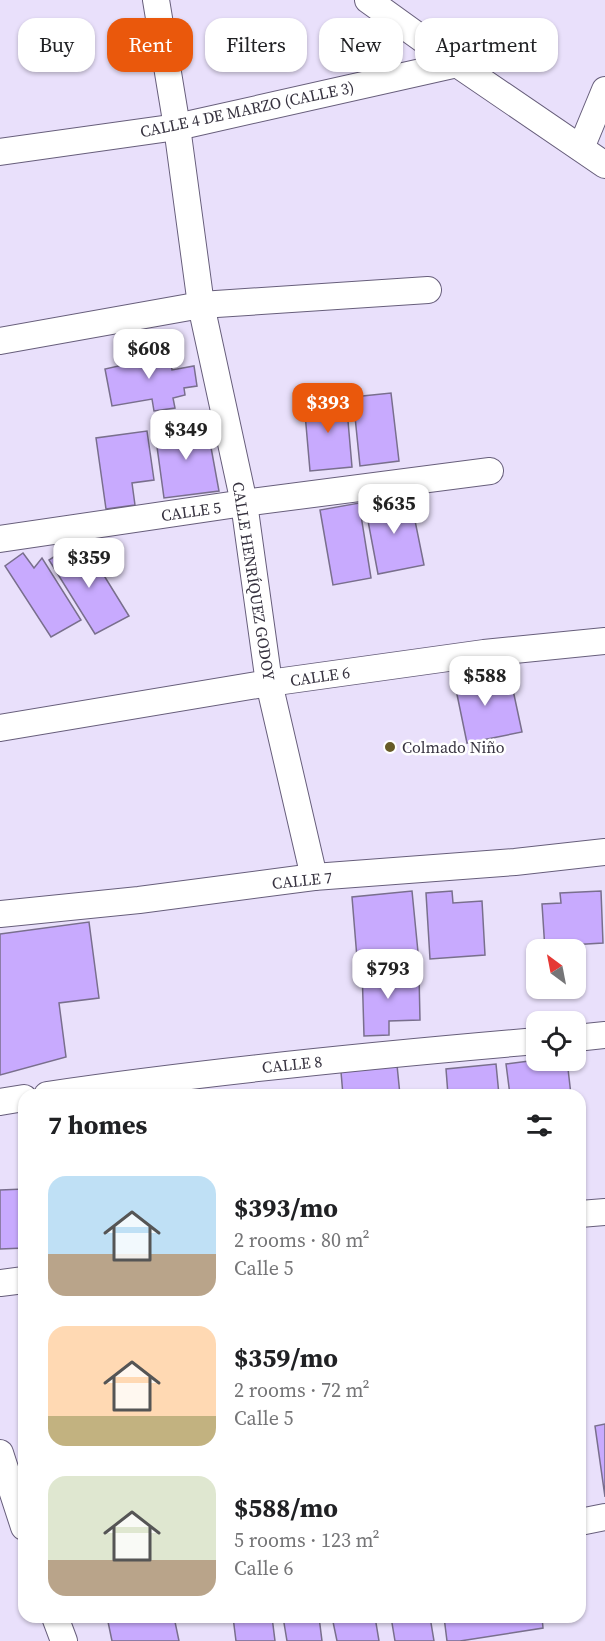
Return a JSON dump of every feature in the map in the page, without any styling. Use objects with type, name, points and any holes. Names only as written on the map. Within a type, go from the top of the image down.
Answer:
[{"type":"street","name":"CALLE HENRÍQUEZ GODOY","points":[[156,0],[177,127],[201,305],[244,503],[269,683],[314,877]]},
{"type":"street","points":[[368,0],[415,34]]},
{"type":"street","name":"CALLE 4 DE MARZO (CALLE 3)","points":[[0,152],[177,127],[421,72]]},
{"type":"street","points":[[469,72],[605,165]]},
{"type":"street","points":[[581,148],[605,90]]},
{"type":"street","points":[[0,341],[201,305],[428,290]]},
{"type":"street","name":"CALLE 5","points":[[0,539],[244,503],[490,471]]},
{"type":"street","name":"CALLE 6","points":[[0,728],[269,683],[484,653],[605,641]]},
{"type":"street","name":"CALLE 7","points":[[0,914],[139,900],[314,877],[515,862],[605,852]]},
{"type":"street","points":[[586,1037],[605,1035]]},
{"type":"street","name":"CALLE 8","points":[[89,1089],[165,1078],[526,1042]]},
{"type":"street","points":[[0,1102],[18,1099]]},
{"type":"street","points":[[586,1214],[605,1212]]},
{"type":"street","points":[[0,1283],[18,1281]]},
{"type":"street","points":[[1,1458],[18,1509]]},
{"type":"street","points":[[586,1521],[605,1517]]},
{"type":"street","points":[[57,1623],[64,1641]]},
{"type":"building","points":[[168,347],[172,370],[194,366],[197,386],[184,388],[185,395],[173,398],[175,408],[154,411],[152,399],[112,406],[105,369],[123,365],[121,356]]},
{"type":"building","points":[[391,393],[399,461],[360,466],[353,397]]},
{"type":"building","points":[[346,398],[352,467],[310,471],[304,402]]},
{"type":"building","points":[[206,420],[219,491],[164,498],[155,432]]},
{"type":"building","points":[[147,431],[154,480],[132,483],[135,505],[106,509],[96,438]]},
{"type":"building","points":[[410,496],[424,565],[378,574],[365,505]]},
{"type":"building","points":[[359,503],[371,578],[333,585],[320,510]]},
{"type":"building","points":[[87,548],[129,616],[95,634],[49,560],[66,549],[72,557]]},
{"type":"building","points":[[23,553],[34,568],[42,558],[81,620],[51,637],[5,566]]},
{"type":"building","points":[[488,667],[494,694],[513,690],[522,732],[467,743],[453,675]]},
{"type":"building","points":[[412,891],[418,952],[357,958],[352,897]]},
{"type":"building","points":[[452,891],[453,903],[482,901],[485,955],[430,959],[426,893]]},
{"type":"building","points":[[601,891],[603,943],[586,944],[586,939],[544,939],[542,904],[561,903],[560,893]]},
{"type":"building","points":[[89,922],[99,998],[59,1003],[66,1057],[0,1075],[0,934]]},
{"type":"building","points":[[362,967],[388,967],[388,976],[419,974],[420,1020],[389,1021],[389,1035],[364,1036]]},
{"type":"building","points":[[526,1061],[526,1071],[568,1071],[570,1089],[509,1089],[506,1064]]},
{"type":"building","points":[[496,1064],[498,1089],[448,1089],[446,1069]]},
{"type":"building","points":[[397,1065],[399,1089],[342,1089],[341,1072]]},
{"type":"building","points":[[18,1189],[18,1248],[0,1249],[0,1190]]},
{"type":"building","points":[[605,1424],[605,1497],[595,1426]]},
{"type":"building","points":[[108,1623],[175,1623],[179,1641],[112,1641]]},
{"type":"building","points":[[234,1623],[273,1623],[275,1641],[236,1641]]},
{"type":"building","points":[[284,1623],[320,1623],[322,1641],[287,1641]]},
{"type":"building","points":[[333,1623],[376,1623],[379,1641],[337,1641]]},
{"type":"building","points":[[392,1623],[431,1623],[434,1641],[395,1641]]},
{"type":"building","points":[[445,1623],[543,1623],[543,1628],[447,1641]]},
{"type":"place","name":"Colmado Niño","points":[[390,747]]}]
